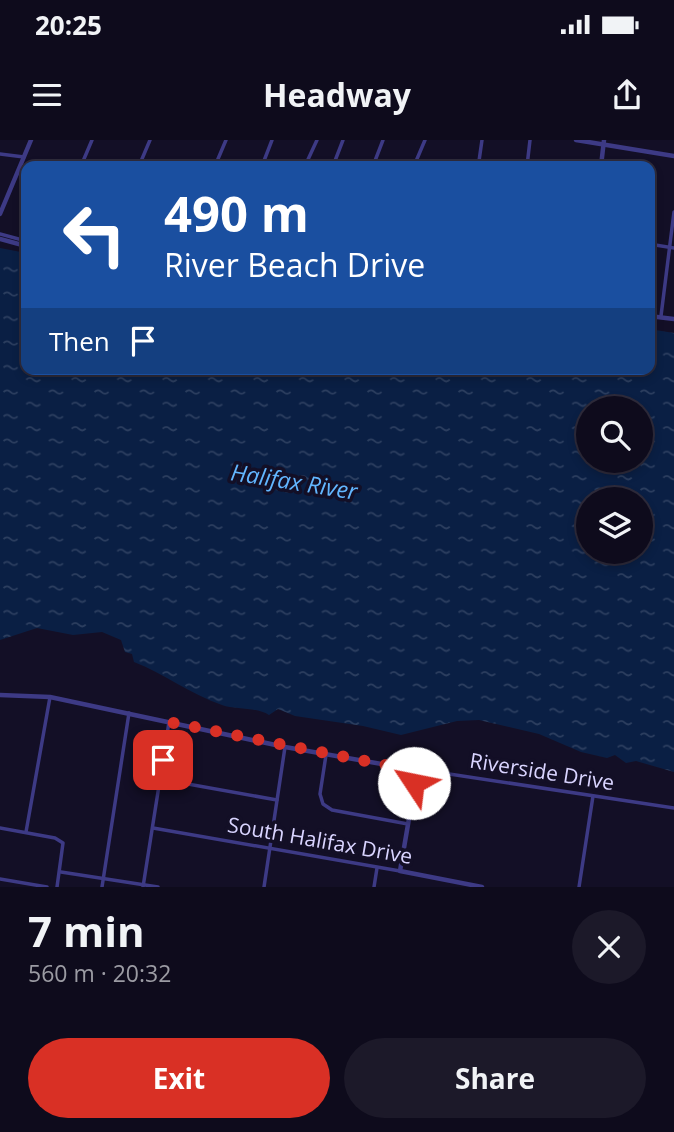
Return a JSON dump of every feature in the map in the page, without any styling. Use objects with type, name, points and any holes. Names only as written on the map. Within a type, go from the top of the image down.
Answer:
[{"type":"street","points":[[22,161],[31,140]]},
{"type":"street","points":[[82,161],[92,140]]},
{"type":"street","points":[[141,161],[150,140]]},
{"type":"street","points":[[217,161],[226,140]]},
{"type":"street","points":[[263,161],[272,140]]},
{"type":"street","points":[[307,161],[317,140]]},
{"type":"street","points":[[335,161],[343,140]]},
{"type":"street","points":[[375,161],[383,140]]},
{"type":"street","points":[[416,161],[425,140]]},
{"type":"street","points":[[479,161],[482,140]]},
{"type":"street","points":[[528,161],[530,140]]},
{"type":"street","points":[[576,140],[604,142],[674,156]]},
{"type":"street","points":[[602,161],[604,142]]},
{"type":"street","points":[[0,153],[24,157]]},
{"type":"street","points":[[0,214],[21,164]]},
{"type":"street","points":[[661,316],[672,248],[674,212]]},
{"type":"street","points":[[0,237],[21,242]]},
{"type":"street","points":[[655,316],[674,319]]},
{"type":"street","name":"Riverside Drive","points":[[0,695],[50,697],[410,772],[423,770],[674,808]]},
{"type":"street","points":[[26,832],[50,697]]},
{"type":"street","points":[[102,887],[129,713]]},
{"type":"street","points":[[143,886],[169,722]]},
{"type":"street","points":[[264,887],[285,747]]},
{"type":"street","points":[[326,755],[320,794],[326,807],[408,824]]},
{"type":"street","points":[[400,872],[414,783],[410,772]]},
{"type":"street","points":[[160,779],[277,800]]},
{"type":"street","points":[[579,887],[593,796]]},
{"type":"street","points":[[0,828],[55,838],[64,846],[57,887]]},
{"type":"street","name":"South Halifax Drive","points":[[153,828],[482,887]]},
{"type":"street","points":[[374,887],[377,868]]},
{"type":"street","points":[[61,872],[158,887]]},
{"type":"street","points":[[0,879],[47,887]]},
{"type":"water","name":"Halifax River","points":[[0,248],[21,252],[21,375],[655,375],[655,330],[674,333],[674,772],[636,761],[626,763],[615,755],[607,758],[581,752],[539,734],[479,720],[457,721],[401,735],[363,726],[295,716],[278,709],[269,715],[228,707],[134,662],[132,654],[125,652],[121,640],[102,632],[73,635],[37,628],[0,640]]},
{"type":"route","points":[[163,760],[169,722],[406,769],[413,776],[414,783]]}]
